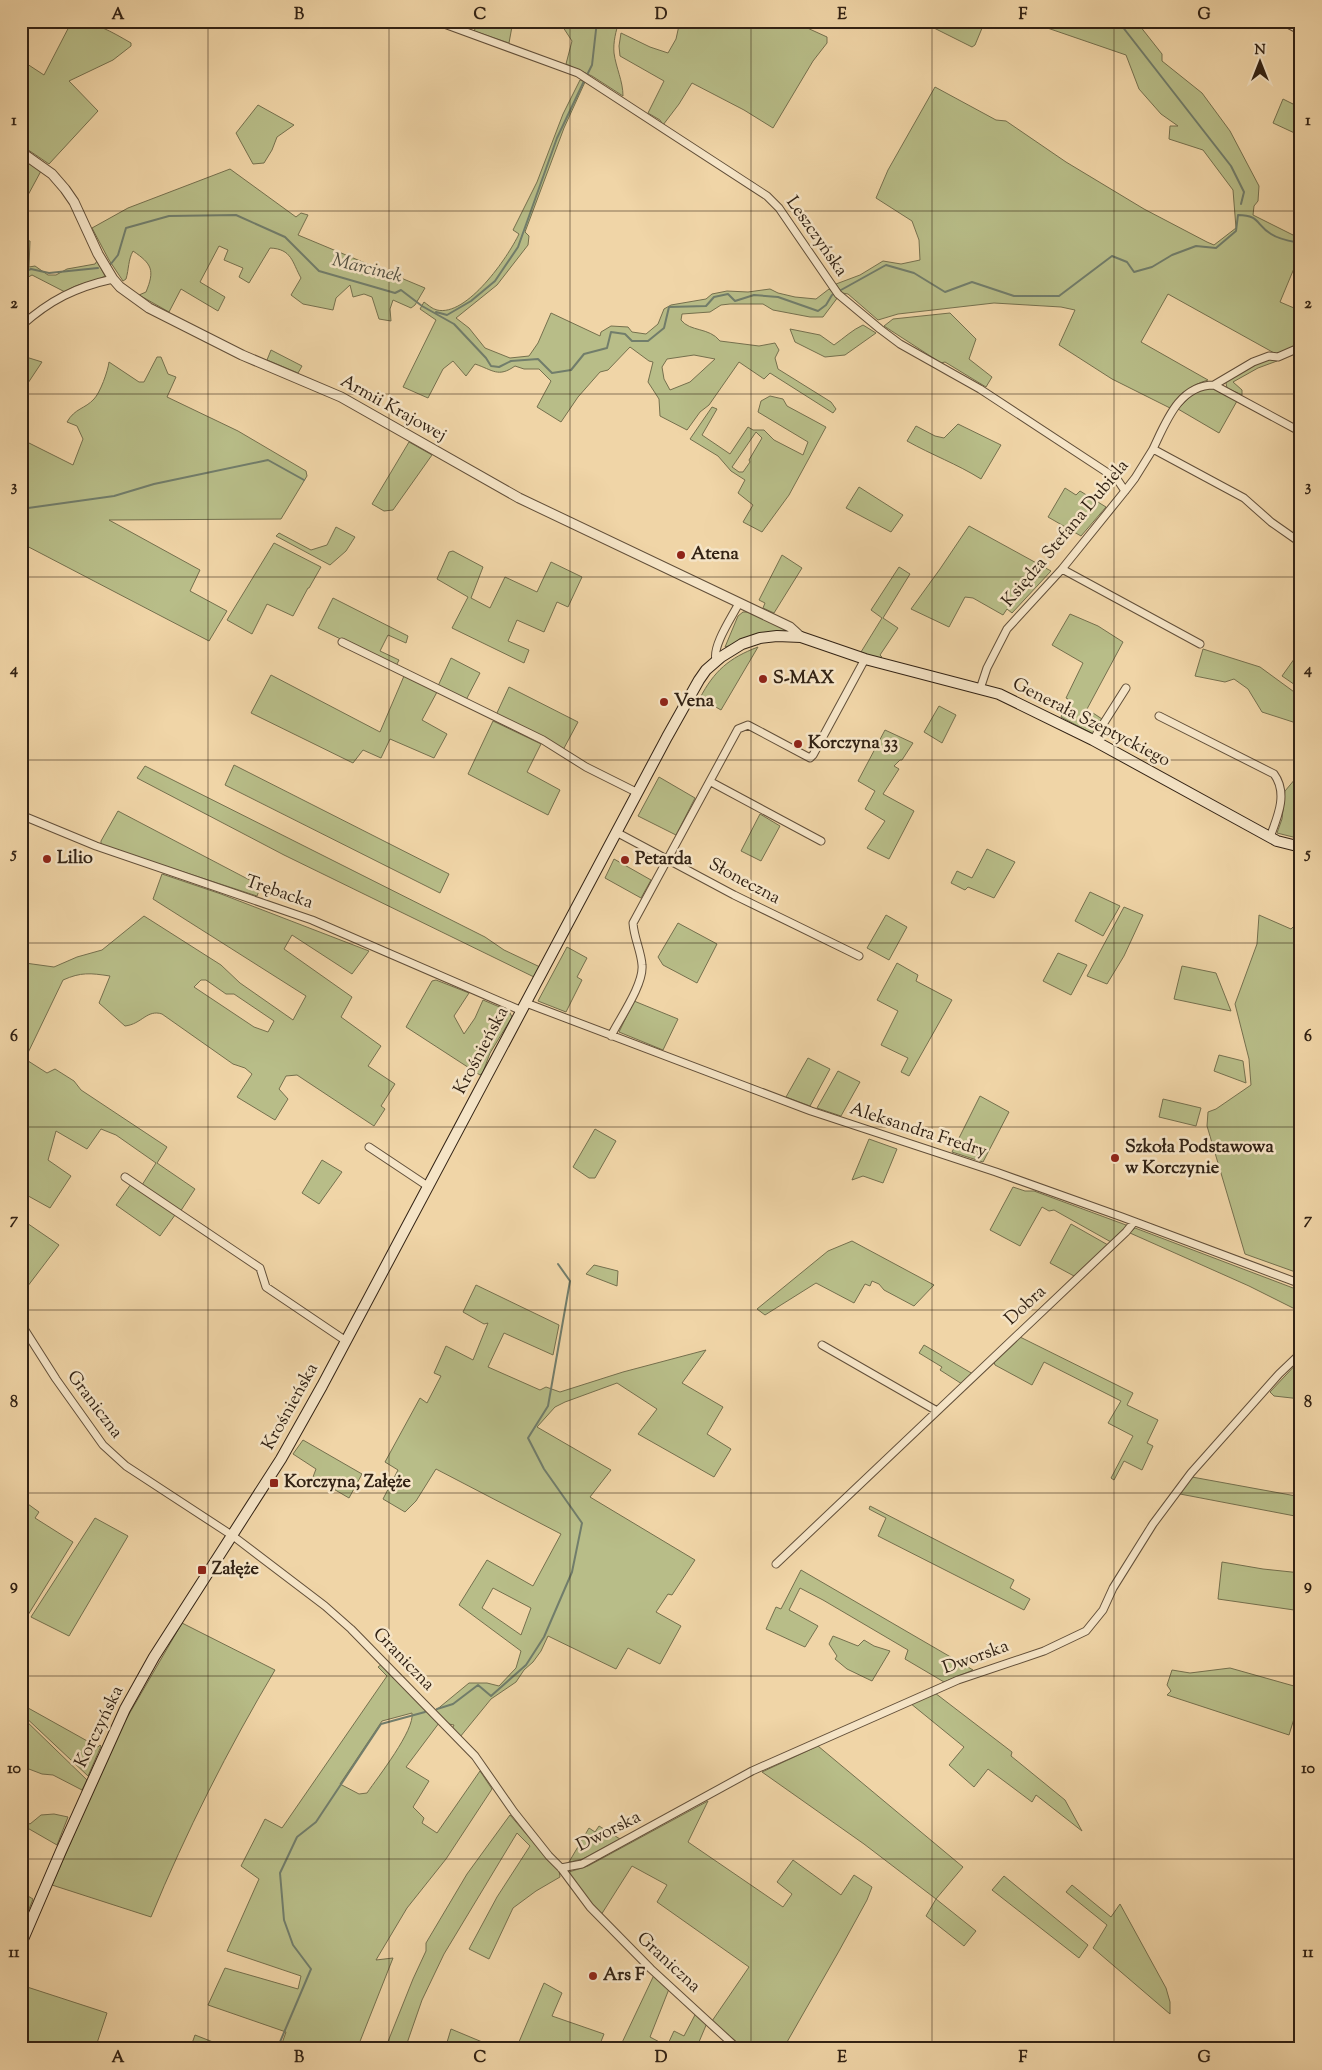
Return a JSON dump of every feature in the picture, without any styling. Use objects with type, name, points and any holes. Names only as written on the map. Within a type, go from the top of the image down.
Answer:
[{"type":"main road","name":"Krośnieńska","points":[[233,1536],[280,1459],[346,1341],[616,832],[699,680],[716,660],[733,649],[760,638],[778,636],[801,637]]},
{"type":"main road","name":"Generała Szeptyckiego","points":[[801,637],[866,659],[999,694],[1093,740],[1270,837],[1301,847]]},
{"type":"main road","name":"Korczyńska","points":[[21,1944],[64,1842],[125,1709],[154,1657],[233,1536]]},
{"type":"street","name":"Leszczyńska","points":[[436,21],[581,75],[767,196],[779,208],[838,294],[900,344],[980,389],[1116,479],[1125,491]]},
{"type":"street","points":[[1282,21],[1301,31]]},
{"type":"street","name":"Armii Krajowej","points":[[21,152],[52,174],[65,189],[74,202],[98,254],[113,279],[120,287],[149,308],[242,355],[341,397],[519,498],[790,627],[801,637]]},
{"type":"street","points":[[21,326],[56,299],[82,287],[113,279]]},
{"type":"street","name":"Księdza Stefana Dubiela","points":[[980,690],[987,668],[1004,634],[1062,569],[1135,478],[1153,449],[1170,414],[1183,398],[1193,389],[1204,385],[1214,385],[1253,362],[1269,356],[1278,357],[1301,346]]},
{"type":"street","points":[[1214,385],[1301,432]]},
{"type":"street","points":[[1153,449],[1244,498],[1271,522],[1301,543]]},
{"type":"street","points":[[1062,569],[1200,644]]},
{"type":"street","points":[[716,660],[715,656],[718,645],[739,604]]},
{"type":"street","points":[[342,642],[543,740],[586,767],[638,793]]},
{"type":"street","points":[[611,1036],[640,979],[642,966],[633,923],[738,729],[748,725],[810,758],[866,659]]},
{"type":"street","points":[[1093,740],[1126,688]]},
{"type":"street","points":[[1158,716],[1274,774],[1282,791],[1278,818],[1270,837]]},
{"type":"street","points":[[711,782],[821,840]]},
{"type":"street","name":"Trębacka","points":[[21,815],[96,846],[312,920],[524,1007]]},
{"type":"street","name":"Słoneczna","points":[[616,832],[734,895],[860,956]]},
{"type":"street","name":"Aleksandra Fredry","points":[[524,1007],[611,1036],[811,1112],[996,1172],[1301,1284]]},
{"type":"street","points":[[369,1147],[428,1187]]},
{"type":"street","points":[[125,1177],[260,1268],[266,1288],[346,1341]]},
{"type":"street","name":"Dobra","points":[[776,1564],[1126,1232],[1134,1222]]},
{"type":"street","name":"Graniczna","points":[[21,1324],[56,1379],[103,1445],[126,1466],[233,1536],[325,1606],[351,1629],[475,1756],[514,1812],[561,1868],[590,1907],[738,2049]]},
{"type":"street","points":[[822,1346],[937,1410]]},
{"type":"street","name":"Dworska","points":[[561,1868],[582,1864],[752,1770],[958,1680],[1044,1651],[1086,1631],[1103,1610],[1113,1588],[1153,1524],[1191,1473],[1279,1374],[1301,1353]]},
{"type":"green space","points":[[72,21],[80,21],[103,28],[131,43],[131,46],[113,60],[69,81],[98,111],[49,164],[21,145],[21,60],[44,75]]},
{"type":"green space","points":[[479,21],[513,21],[509,43],[474,31]]},
{"type":"green space","points":[[559,21],[619,21],[614,41],[614,53],[623,96],[592,76],[566,64],[572,41]]},
{"type":"green space","points":[[680,21],[792,21],[827,37],[827,43],[813,61],[773,128],[744,110],[692,83],[663,125],[660,120],[648,113],[664,81],[620,56],[621,33],[650,47],[668,53],[676,39]]},
{"type":"green space","points":[[920,21],[985,21],[975,45],[972,47]]},
{"type":"green space","points":[[1027,21],[1136,21],[1162,54],[1162,61],[1202,93],[1230,131],[1259,186],[1258,201],[1254,206],[1253,215],[1301,239],[1301,268],[1295,266],[1280,302],[1301,311],[1301,343],[1288,351],[1276,354],[1168,294],[1141,342],[1208,380],[1196,384],[1187,390],[1170,408],[1112,379],[1059,345],[1075,310],[1061,307],[994,303],[898,314],[878,320],[848,294],[842,293],[836,284],[860,275],[883,261],[901,264],[920,260],[919,240],[912,221],[876,198],[888,170],[935,87],[996,120],[1006,121],[1066,162],[1144,209],[1207,242],[1214,245],[1236,228],[1233,190],[1203,150],[1169,139],[1170,126],[1178,126],[1161,114],[1139,89],[1126,55]]},
{"type":"green space","points":[[580,80],[585,82],[564,128],[525,232],[529,236],[528,245],[497,285],[456,318],[469,328],[485,348],[510,358],[529,356],[538,343],[551,313],[600,336],[601,332],[611,326],[628,327],[632,332],[646,334],[658,324],[664,309],[671,305],[706,299],[712,294],[727,291],[748,292],[770,289],[795,297],[816,299],[829,289],[838,297],[823,317],[810,317],[773,310],[763,304],[730,304],[721,305],[710,312],[682,314],[681,320],[689,326],[711,334],[720,341],[759,346],[775,343],[779,350],[775,358],[778,369],[831,402],[836,409],[833,413],[770,373],[764,379],[739,362],[709,405],[700,412],[687,430],[660,416],[659,399],[648,382],[653,362],[630,347],[608,370],[600,372],[578,397],[561,422],[537,407],[551,381],[539,369],[524,369],[515,366],[504,372],[495,372],[475,364],[466,376],[453,361],[443,369],[428,398],[403,387],[436,320],[420,309],[424,302],[437,310],[449,310],[461,304],[485,283],[506,257],[519,234],[513,230],[537,182],[563,114]],"holes":[[[694,355],[715,359],[690,382],[670,390],[664,379],[662,367],[667,359]]]},
{"type":"green space","points":[[1283,99],[1301,108],[1301,136],[1273,123]]},
{"type":"green space","points":[[258,105],[294,125],[277,137],[264,163],[253,164],[236,133]]},
{"type":"green space","points":[[21,156],[41,171],[21,208]]},
{"type":"green space","points":[[230,169],[296,217],[301,213],[308,215],[298,235],[425,288],[415,305],[411,308],[393,300],[390,309],[391,321],[379,319],[372,297],[364,294],[353,297],[350,285],[336,298],[333,310],[303,304],[291,295],[301,278],[290,257],[283,251],[270,248],[249,283],[239,277],[243,268],[224,260],[228,250],[219,246],[200,282],[225,297],[218,311],[181,289],[169,312],[139,295],[146,292],[149,284],[151,273],[148,264],[133,251],[126,279],[123,281],[92,228],[128,208]]},
{"type":"green space","points":[[21,239],[30,241],[29,267],[35,266],[48,275],[56,275],[67,269],[95,264],[97,261],[105,276],[75,286],[65,292],[32,275],[21,281]]},
{"type":"green space","points":[[950,313],[976,339],[969,359],[992,377],[986,387],[945,362],[941,363],[884,326],[893,319]]},
{"type":"green space","points":[[863,325],[876,333],[845,355],[825,357],[795,342],[790,329],[820,335],[834,345]]},
{"type":"green space","points":[[271,350],[302,366],[298,373],[267,360]]},
{"type":"green space","points":[[26,357],[42,362],[24,389],[21,388],[21,366]]},
{"type":"green space","points":[[157,357],[161,357],[168,374],[176,377],[167,397],[238,431],[306,471],[307,476],[281,519],[109,520],[200,570],[190,591],[227,611],[209,641],[21,543],[21,439],[73,465],[83,439],[77,426],[67,422],[73,414],[91,402],[96,396],[103,382],[109,362],[139,382],[144,382]]},
{"type":"green space","points":[[1274,359],[1277,361],[1258,368],[1233,382],[1242,390],[1242,395],[1227,388],[1227,379],[1265,360]]},
{"type":"green space","points":[[1207,387],[1216,389],[1237,401],[1219,433],[1178,409],[1198,389]]},
{"type":"green space","points":[[770,396],[783,399],[787,406],[826,427],[789,495],[762,532],[743,522],[753,505],[738,493],[745,480],[731,471],[718,456],[690,439],[712,407],[717,409],[702,435],[730,454],[748,427],[753,430],[764,430],[774,440],[803,455],[808,442],[758,412],[761,401]],"holes":[[[756,432],[762,438],[743,472],[739,472],[732,467]]]},
{"type":"green space","points":[[958,424],[1001,445],[981,479],[907,441],[916,426],[935,436],[944,438]]},
{"type":"green space","points":[[409,442],[432,455],[393,510],[384,511],[372,504]]},
{"type":"green space","points":[[859,487],[903,515],[891,532],[846,508]]},
{"type":"green space","points":[[1065,488],[1076,495],[1080,491],[1106,507],[1081,536],[1048,517]]},
{"type":"green space","points":[[969,526],[1051,571],[1012,613],[1007,609],[1003,615],[973,598],[965,597],[949,627],[911,609]]},
{"type":"green space","points":[[336,527],[355,537],[346,551],[330,565],[276,536],[279,533],[311,550],[327,545]]},
{"type":"green space","points":[[274,543],[321,567],[293,616],[267,604],[252,634],[227,620]]},
{"type":"green space","points":[[453,551],[483,567],[471,598],[490,608],[505,577],[537,592],[551,562],[582,577],[568,607],[557,602],[544,632],[517,620],[508,641],[529,650],[524,663],[452,628],[468,597],[437,579],[449,552]]},
{"type":"green space","points":[[782,555],[802,568],[774,613],[763,608],[765,603],[759,600]]},
{"type":"green space","points":[[899,567],[910,574],[883,618],[898,628],[880,655],[882,657],[876,658],[861,652],[882,618],[871,610]]},
{"type":"green space","points":[[333,598],[408,636],[406,643],[388,635],[380,651],[399,660],[396,666],[318,628]]},
{"type":"green space","points":[[743,612],[749,612],[784,628],[785,631],[725,647],[738,616]]},
{"type":"green space","points":[[1070,614],[1098,626],[1123,642],[1087,709],[1102,719],[1093,734],[1061,717],[1068,699],[1066,698],[1083,663],[1052,645]]},
{"type":"green space","points":[[758,647],[721,710],[700,698],[711,680],[723,666]]},
{"type":"green space","points":[[1203,649],[1260,667],[1301,697],[1301,731],[1293,722],[1262,712],[1248,689],[1234,679],[1225,682],[1195,676]]},
{"type":"green space","points":[[1297,655],[1301,656],[1301,689],[1282,676]]},
{"type":"green space","points":[[451,658],[480,673],[466,700],[438,686]]},
{"type":"green space","points":[[271,675],[380,732],[404,676],[437,692],[422,720],[447,734],[434,758],[390,739],[381,758],[363,750],[353,763],[251,713]]},
{"type":"green space","points":[[509,687],[578,722],[563,750],[496,715]]},
{"type":"green space","points":[[939,706],[956,715],[942,743],[924,732]]},
{"type":"green space","points":[[493,721],[541,744],[527,772],[560,790],[548,815],[468,774]]},
{"type":"green space","points":[[885,730],[913,743],[902,760],[894,766],[899,769],[883,794],[914,811],[889,859],[867,848],[885,821],[865,809],[875,791],[858,781]]},
{"type":"green space","points":[[234,765],[449,874],[440,893],[225,785]]},
{"type":"green space","points":[[145,766],[485,937],[504,950],[540,967],[534,977],[284,855],[137,778]]},
{"type":"green space","points":[[1301,772],[1301,839],[1277,833],[1282,819],[1285,791]]},
{"type":"green space","points":[[659,777],[695,798],[676,835],[638,816]]},
{"type":"green space","points":[[118,811],[261,886],[257,896],[101,845],[101,841]]},
{"type":"green space","points":[[760,814],[780,826],[761,861],[741,851]]},
{"type":"green space","points":[[987,849],[1015,862],[994,898],[968,887],[965,890],[951,883],[957,871],[972,878]]},
{"type":"green space","points":[[614,859],[651,880],[641,898],[605,878]]},
{"type":"green space","points":[[162,874],[221,894],[369,951],[352,974],[292,935],[284,949],[352,997],[341,1017],[381,1046],[368,1066],[395,1084],[381,1106],[385,1109],[374,1126],[297,1075],[286,1076],[279,1089],[288,1099],[275,1120],[237,1097],[252,1074],[245,1068],[233,1064],[162,1014],[152,1013],[136,1023],[125,1026],[99,1003],[110,976],[86,974],[69,977],[63,980],[25,1059],[47,1073],[55,1069],[74,1081],[81,1090],[167,1147],[157,1163],[195,1189],[180,1212],[142,1185],[156,1163],[116,1135],[101,1129],[87,1149],[56,1131],[48,1160],[71,1176],[50,1208],[21,1192],[21,968],[25,963],[54,967],[77,957],[102,950],[144,916],[221,965],[240,983],[293,1020],[306,996],[153,899]],"holes":[[[201,980],[206,980],[226,994],[234,994],[274,1021],[268,1032],[254,1027],[194,987]]]},
{"type":"green space","points":[[1090,892],[1120,906],[1103,936],[1075,921]]},
{"type":"green space","points":[[1124,907],[1143,915],[1124,956],[1107,984],[1087,976]]},
{"type":"green space","points":[[886,915],[907,927],[889,960],[867,948]]},
{"type":"green space","points":[[1259,915],[1291,929],[1294,926],[1301,929],[1301,1274],[1245,1254],[1207,1126],[1208,1112],[1216,1109],[1251,1085],[1249,1059],[1235,1004],[1257,944]]},
{"type":"green space","points":[[678,923],[717,944],[697,983],[663,965],[658,957]]},
{"type":"green space","points":[[567,947],[587,958],[577,977],[582,980],[566,1012],[538,1001]]},
{"type":"green space","points":[[1058,953],[1087,965],[1071,995],[1043,981]]},
{"type":"green space","points":[[897,963],[918,975],[916,981],[952,1000],[909,1076],[901,1072],[908,1058],[881,1045],[898,1011],[877,1000]]},
{"type":"green space","points":[[1182,966],[1216,973],[1231,1011],[1174,999]]},
{"type":"green space","points":[[436,980],[469,993],[454,1016],[464,1034],[475,1018],[483,1000],[509,1011],[512,1017],[490,1053],[480,1075],[406,1027],[432,981]]},
{"type":"green space","points":[[634,1001],[678,1019],[663,1050],[619,1032]]},
{"type":"green space","points":[[1219,1055],[1243,1061],[1246,1083],[1214,1071]]},
{"type":"green space","points":[[808,1058],[830,1069],[810,1106],[786,1097]]},
{"type":"green space","points":[[838,1071],[860,1082],[841,1116],[817,1108]]},
{"type":"green space","points":[[980,1096],[1009,1112],[983,1162],[952,1152]]},
{"type":"green space","points":[[1163,1099],[1201,1108],[1196,1126],[1159,1117]]},
{"type":"green space","points":[[595,1129],[616,1141],[595,1178],[589,1178],[573,1167]]},
{"type":"green space","points":[[869,1139],[897,1149],[883,1183],[863,1176],[852,1180]]},
{"type":"green space","points":[[322,1160],[342,1172],[319,1204],[302,1193]]},
{"type":"green space","points":[[131,1184],[175,1215],[160,1236],[116,1205]]},
{"type":"green space","points":[[1013,1187],[1025,1191],[1034,1191],[1126,1225],[1126,1227],[1111,1242],[1054,1210],[1049,1211],[1042,1207],[1020,1246],[990,1230]]},
{"type":"green space","points":[[21,1219],[59,1245],[21,1295]]},
{"type":"green space","points":[[1071,1224],[1108,1245],[1074,1276],[1050,1263]]},
{"type":"green space","points":[[1135,1228],[1301,1291],[1301,1312],[1249,1286],[1130,1233]]},
{"type":"green space","points":[[852,1241],[934,1285],[914,1306],[884,1290],[879,1284],[872,1281],[870,1286],[865,1284],[854,1303],[816,1283],[765,1315],[757,1309],[828,1251]]},
{"type":"green space","points":[[594,1265],[618,1271],[617,1286],[586,1274]]},
{"type":"green space","points":[[476,1285],[559,1325],[553,1355],[504,1333],[488,1367],[540,1390],[546,1387],[560,1392],[623,1372],[706,1350],[682,1383],[723,1407],[707,1434],[731,1449],[714,1477],[638,1434],[657,1409],[617,1383],[555,1407],[537,1427],[611,1470],[590,1497],[695,1560],[672,1595],[668,1594],[656,1612],[681,1626],[660,1664],[628,1648],[616,1669],[548,1636],[541,1651],[516,1682],[491,1699],[460,1737],[452,1729],[454,1725],[449,1724],[435,1711],[469,1683],[487,1683],[499,1686],[516,1668],[521,1651],[459,1605],[487,1560],[533,1586],[561,1534],[436,1469],[416,1501],[405,1512],[383,1499],[398,1470],[385,1462],[420,1398],[427,1403],[441,1376],[434,1373],[446,1346],[473,1360],[488,1323],[484,1324],[463,1312]],"holes":[[[493,1588],[531,1608],[521,1635],[482,1608]]]},
{"type":"green space","points":[[1020,1337],[1133,1393],[1127,1405],[1158,1420],[1147,1443],[1153,1446],[1142,1470],[1124,1461],[1114,1480],[1111,1478],[1133,1436],[1108,1423],[1121,1401],[1044,1362],[1032,1385],[995,1365],[994,1362]]},
{"type":"green space","points":[[924,1345],[973,1374],[962,1384],[940,1370],[942,1367],[919,1353]]},
{"type":"green space","points":[[1301,1359],[1301,1399],[1274,1396],[1270,1392]]},
{"type":"green space","points":[[303,1440],[362,1474],[349,1498],[313,1477],[316,1469],[293,1454]]},
{"type":"green space","points":[[1192,1477],[1296,1496],[1295,1516],[1180,1494]]},
{"type":"green space","points":[[21,1499],[39,1512],[35,1518],[73,1542],[28,1615],[21,1612]]},
{"type":"green space","points":[[870,1506],[1014,1580],[1010,1588],[1030,1599],[1024,1610],[878,1536],[886,1518],[869,1509]]},
{"type":"green space","points":[[95,1518],[128,1536],[69,1636],[31,1617]]},
{"type":"green space","points":[[1222,1562],[1301,1573],[1301,1611],[1218,1599]]},
{"type":"green space","points":[[801,1570],[973,1670],[944,1682],[905,1659],[908,1650],[800,1588],[789,1610],[818,1626],[805,1647],[766,1629],[776,1607],[781,1609]]},
{"type":"green space","points":[[182,1623],[275,1670],[208,1791],[151,1917],[52,1885],[121,1728]]},
{"type":"green space","points":[[833,1636],[858,1646],[864,1640],[874,1646],[890,1651],[872,1681],[847,1669],[835,1659],[837,1656],[829,1644]]},
{"type":"green space","points":[[382,1664],[439,1723],[406,1767],[429,1781],[413,1807],[424,1818],[422,1823],[437,1833],[480,1771],[492,1789],[446,1859],[407,1908],[376,1960],[393,1958],[357,2049],[280,2049],[286,2032],[208,2005],[225,1968],[298,1989],[301,1976],[227,1951],[259,1879],[241,1866],[265,1819],[282,1828],[387,1676],[378,1667]],"holes":[[[412,1713],[411,1721],[402,1742],[367,1793],[359,1794],[340,1784],[382,1721]]]},
{"type":"green space","points":[[1230,1668],[1301,1688],[1301,1696],[1289,1735],[1167,1695],[1171,1691],[1167,1685],[1172,1670],[1190,1673]]},
{"type":"green space","points":[[935,1693],[1012,1752],[1011,1756],[1065,1800],[1082,1831],[1036,1795],[1032,1802],[988,1769],[974,1787],[949,1765],[964,1747],[910,1703]]},
{"type":"green space","points":[[21,1704],[98,1747],[101,1746],[88,1776],[21,1713]]},
{"type":"green space","points":[[21,1716],[87,1780],[82,1790],[53,1775],[42,1774],[21,1766]]},
{"type":"green space","points":[[818,1746],[963,1867],[936,1899],[864,1844],[762,1772]]},
{"type":"green space","points":[[708,1801],[688,1842],[783,1907],[792,1894],[777,1882],[793,1860],[841,1895],[854,1875],[872,1887],[867,1900],[839,1951],[783,2049],[745,2049],[712,2021],[749,1967],[657,1902],[667,1885],[632,1866],[601,1915],[569,1877],[569,1872],[588,1866]]},
{"type":"green space","points":[[54,1814],[68,1817],[57,1845],[24,1826],[24,1821],[30,1824],[41,1815]]},
{"type":"green space","points":[[510,1815],[559,1870],[560,1877],[536,1891],[513,1908],[489,1959],[469,1949],[497,1897],[530,1846],[517,1833],[444,1954],[422,2000],[405,2049],[385,2049],[426,1951],[426,1943],[467,1874]]},
{"type":"green space","points":[[599,1826],[620,1839],[583,1859],[569,1862],[589,1828],[595,1832]]},
{"type":"green space","points":[[1004,1876],[1088,1945],[1079,1958],[992,1890]]},
{"type":"green space","points":[[1072,1885],[1111,1917],[1120,1904],[1166,1988],[1170,2002],[1170,2014],[1093,1948],[1107,1925],[1066,1892]]},
{"type":"green space","points":[[21,1892],[33,1899],[21,1929]]},
{"type":"green space","points":[[936,1899],[976,1931],[964,1946],[926,1916]]},
{"type":"green space","points":[[654,1975],[669,1989],[650,2037],[667,2046],[674,2031],[684,2036],[696,2013],[707,2023],[696,2049],[619,2049]]},
{"type":"green space","points":[[544,1983],[562,1993],[552,2016],[604,2034],[598,2049],[516,2049]]},
{"type":"green space","points":[[21,1985],[107,2013],[95,2049],[21,2049]]},
{"type":"green space","points":[[451,2029],[499,2049],[445,2049]]},
{"type":"green space","points":[[195,2035],[231,2049],[190,2049]]},
{"type":"waterway","points":[[587,75],[592,65],[597,21]]},
{"type":"waterway","points":[[1118,21],[1231,166],[1244,192],[1241,204]]},
{"type":"waterway","points":[[436,312],[447,315],[471,301],[495,281],[518,247],[557,138],[585,79]]},
{"type":"waterway","name":"Marcinek","points":[[110,265],[118,255],[126,228],[169,216],[236,215],[285,237],[319,271],[395,293],[401,290],[422,306],[454,324],[486,358],[491,366],[499,367],[511,361],[538,359],[552,373],[571,370],[584,354],[607,348],[611,332],[625,334],[632,341],[648,341],[664,328],[669,307],[706,306],[714,297],[728,294],[735,301],[754,295],[778,297],[818,311],[826,305],[832,295],[886,265],[914,273],[945,292],[972,282],[1014,296],[1059,296],[1112,256],[1127,262],[1134,272],[1152,267],[1172,255],[1196,246],[1216,248],[1236,231],[1238,215],[1245,215],[1254,219],[1266,231],[1278,238],[1301,243]]},
{"type":"waterway","name":"Marcinek","points":[[21,273],[31,269],[49,273],[98,268]]},
{"type":"waterway","points":[[21,509],[114,496],[154,484],[268,460],[304,480]]},
{"type":"waterway","points":[[437,1709],[453,1704],[478,1685],[491,1696],[526,1665],[544,1637],[572,1572],[582,1523],[544,1469],[528,1438],[548,1406],[570,1281],[558,1264]]},
{"type":"waterway","points":[[277,2049],[311,1969],[293,1945],[284,1920],[280,1873],[297,1837],[316,1822],[381,1724],[425,1712]]},
{"type":"place","name":"Atena","points":[[681,555]]},
{"type":"place","name":"S-MAX","points":[[763,679]]},
{"type":"place","name":"Vena","points":[[664,702]]},
{"type":"place","name":"Korczyna 33","points":[[798,744]]},
{"type":"place","name":"Lilio","points":[[47,859]]},
{"type":"place","name":"Petarda","points":[[625,860]]},
{"type":"place","name":"Szkoła Podstawowa w Korczynie","points":[[1115,1158]]},
{"type":"place","name":"Korczyna, Załęże","points":[[274,1483]]},
{"type":"place","name":"Załęże","points":[[202,1570]]},
{"type":"place","name":"Ars F","points":[[593,1976]]}]
